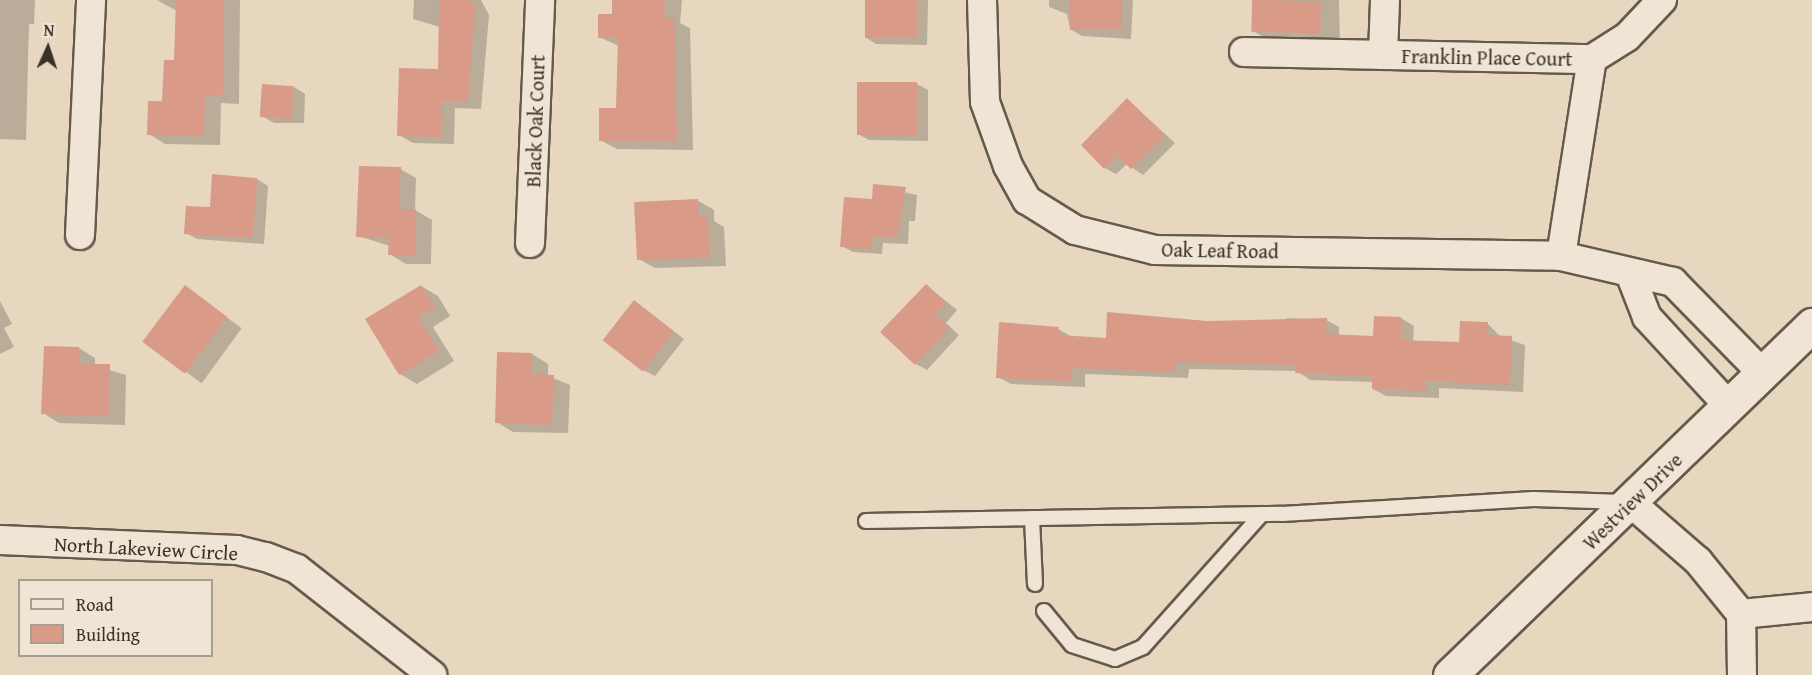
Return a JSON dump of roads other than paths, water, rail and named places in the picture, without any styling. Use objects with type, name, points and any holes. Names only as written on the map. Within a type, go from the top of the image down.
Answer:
[{"type":"street","points":[[80,235],[91,0]]},
{"type":"street","name":"Black Oak Court","points":[[530,243],[540,0]]},
{"type":"street","name":"Oak Leaf Road","points":[[982,0],[985,102],[1008,166],[1027,200],[1075,230],[1155,249],[1561,256],[1631,276],[1673,282],[1761,372]]},
{"type":"street","name":"Franklin Place Court","points":[[1383,55],[1385,0]]},
{"type":"street","name":"Franklin Place Court","points":[[1244,52],[1592,59],[1627,37],[1662,0]]},
{"type":"street","name":"Franklin Place Court","points":[[1561,256],[1592,59]]},
{"type":"street","points":[[1631,276],[1647,317],[1728,405]]},
{"type":"street","name":"Westview Drive","points":[[1450,675],[1631,503],[1761,372],[1812,325]]},
{"type":"street","points":[[1631,503],[1698,561],[1741,614],[1742,675]]},
{"type":"street","name":"North Lakeview Circle","points":[[0,540],[237,550],[266,558],[297,569],[432,675]]},
{"type":"street","points":[[1741,614],[1812,607]]},
{"type":"lane","points":[[867,521],[1262,514],[1534,499],[1631,503]]},
{"type":"lane","points":[[1044,611],[1072,645],[1114,659],[1143,647],[1262,514]]},
{"type":"lane","points":[[1032,518],[1035,584]]}]
